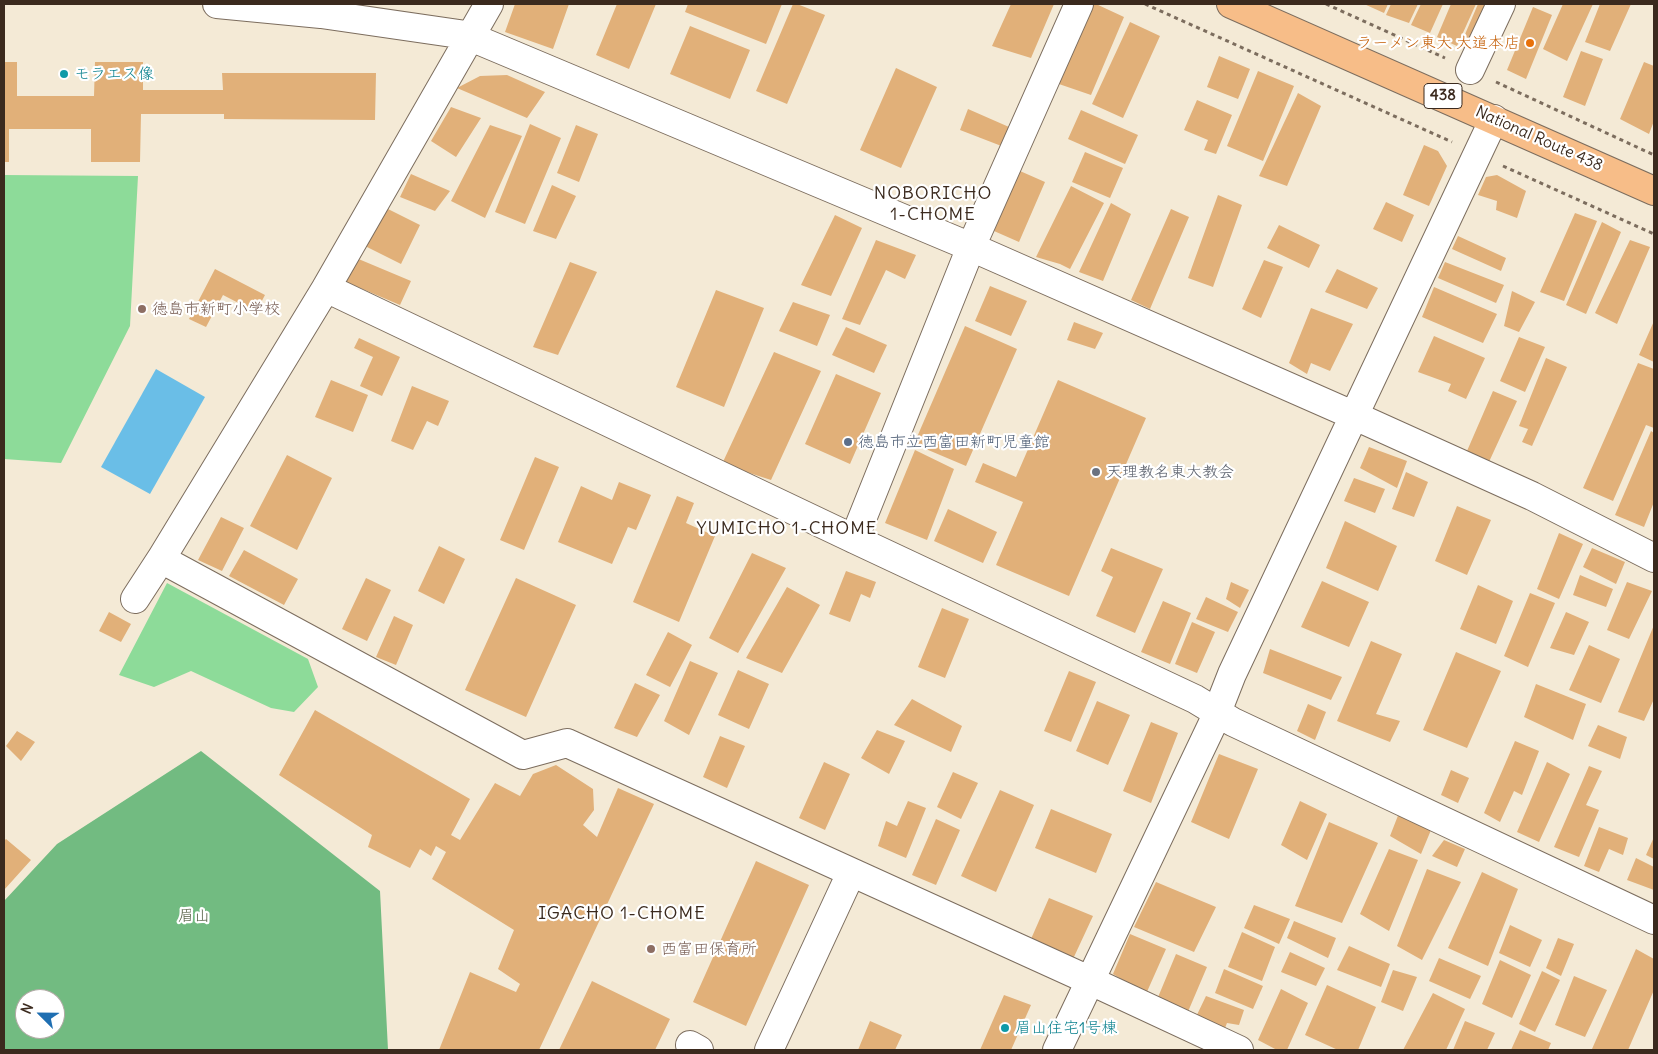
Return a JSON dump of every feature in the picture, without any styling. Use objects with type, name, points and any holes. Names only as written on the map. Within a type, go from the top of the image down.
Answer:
[{"type":"highway","name":"National Route 438","points":[[1231,4],[1654,190]]},
{"type":"street","points":[[217,4],[321,14],[466,35],[972,247],[1532,496],[1654,558]]},
{"type":"street","points":[[135,599],[326,288],[489,4]]},
{"type":"street","points":[[854,539],[972,247],[1079,4]]},
{"type":"street","points":[[1470,70],[1501,4]]},
{"type":"street","points":[[1057,1050],[1212,725],[1232,674],[1494,119]]},
{"type":"street","points":[[326,288],[1195,699],[1242,726],[1654,920]]},
{"type":"street","points":[[161,559],[523,754],[566,743],[1091,981],[1238,1050]]},
{"type":"street","points":[[770,1050],[851,873]]},
{"type":"path","points":[[1145,4],[1654,234]]},
{"type":"green space","points":[[4,175],[138,176],[130,326],[61,463],[4,459]]},
{"type":"green space","points":[[167,583],[308,659],[318,687],[294,712],[271,708],[191,671],[154,687],[119,675]]},
{"type":"green space","name":"眉山","points":[[201,751],[380,891],[388,1050],[4,1050],[4,901],[57,844]]},
{"type":"water","points":[[156,369],[205,397],[150,494],[101,467]]},
{"type":"building","points":[[515,4],[569,4],[553,49],[505,32]]},
{"type":"building","points":[[617,4],[656,4],[629,69],[596,55]]},
{"type":"building","points":[[688,4],[782,4],[766,44],[685,12]]},
{"type":"building","points":[[793,4],[825,15],[787,104],[756,91]]},
{"type":"building","points":[[1011,4],[1054,4],[1031,58],[992,46]]},
{"type":"building","points":[[1088,4],[1096,4],[1124,17],[1091,95],[1056,83]]},
{"type":"building","points":[[1364,4],[1388,4],[1384,13]]},
{"type":"building","points":[[1391,4],[1418,4],[1409,23],[1386,15]]},
{"type":"building","points":[[1421,4],[1443,4],[1430,33],[1411,25]]},
{"type":"building","points":[[1451,4],[1476,4],[1457,46],[1437,37]]},
{"type":"building","points":[[1478,4],[1494,4],[1474,52],[1460,46]]},
{"type":"building","points":[[1563,4],[1593,4],[1567,61],[1543,49]]},
{"type":"building","points":[[1600,4],[1631,4],[1610,51],[1585,42]]},
{"type":"building","name":"ラーメン東大 大道本店","points":[[1533,7],[1552,15],[1526,79],[1507,70]]},
{"type":"building","points":[[1130,22],[1160,36],[1123,118],[1092,104]]},
{"type":"building","points":[[690,26],[750,50],[730,99],[670,74]]},
{"type":"building","points":[[1581,51],[1603,59],[1585,106],[1563,97]]},
{"type":"building","points":[[1219,56],[1250,69],[1238,99],[1207,87]]},
{"type":"building","points":[[4,62],[17,62],[17,96],[94,96],[95,62],[143,62],[143,90],[223,90],[222,73],[376,73],[375,120],[224,119],[224,114],[141,114],[140,162],[91,162],[91,129],[9,129],[9,162],[4,162]]},
{"type":"building","points":[[1644,62],[1654,66],[1654,121],[1649,134],[1620,119]]},
{"type":"building","points":[[896,68],[937,87],[901,168],[860,150]]},
{"type":"building","points":[[1258,71],[1294,86],[1263,161],[1227,146]]},
{"type":"building","points":[[507,75],[545,92],[527,118],[457,88],[480,76]]},
{"type":"building","points":[[1298,93],[1321,106],[1287,186],[1259,176]]},
{"type":"building","points":[[1197,100],[1232,115],[1216,154],[1204,150],[1208,140],[1184,130]]},
{"type":"building","points":[[451,107],[481,118],[456,157],[431,141]]},
{"type":"building","points":[[968,109],[1009,127],[1004,147],[960,130]]},
{"type":"building","points":[[1081,110],[1138,135],[1125,164],[1068,139]]},
{"type":"building","points":[[530,124],[561,138],[525,224],[495,212]]},
{"type":"building","points":[[490,125],[522,136],[485,218],[451,201]]},
{"type":"building","points":[[576,125],[598,134],[579,182],[557,173]]},
{"type":"building","points":[[1424,145],[1438,151],[1447,166],[1429,206],[1403,195]]},
{"type":"building","points":[[1085,152],[1123,168],[1110,198],[1072,182]]},
{"type":"building","points":[[1020,171],[1045,182],[1019,242],[994,231]]},
{"type":"building","points":[[411,174],[450,191],[435,211],[400,197]]},
{"type":"building","points":[[1497,175],[1526,191],[1517,218],[1496,210],[1497,201],[1478,195],[1486,177]]},
{"type":"building","points":[[552,185],[576,196],[556,239],[533,231]]},
{"type":"building","points":[[1071,186],[1104,203],[1070,269],[1036,257]]},
{"type":"building","points":[[1218,195],[1242,205],[1213,287],[1188,278]]},
{"type":"building","points":[[1386,202],[1414,215],[1402,242],[1373,229]]},
{"type":"building","points":[[1111,203],[1131,214],[1103,281],[1079,272]]},
{"type":"building","points":[[384,207],[420,225],[401,264],[365,246]]},
{"type":"building","points":[[1171,209],[1189,217],[1150,309],[1131,300]]},
{"type":"building","points":[[1575,213],[1597,221],[1564,301],[1540,292]]},
{"type":"building","points":[[835,215],[862,228],[831,296],[801,285]]},
{"type":"building","points":[[1602,222],[1621,232],[1586,314],[1566,305]]},
{"type":"building","points":[[1279,225],[1320,245],[1309,268],[1267,248]]},
{"type":"building","points":[[1458,236],[1506,258],[1501,271],[1452,249]]},
{"type":"building","points":[[876,240],[916,255],[905,279],[886,270],[860,325],[842,319]]},
{"type":"building","points":[[1630,240],[1650,247],[1617,324],[1595,313]]},
{"type":"building","points":[[349,255],[411,281],[400,305],[339,279]]},
{"type":"building","points":[[1264,260],[1283,267],[1261,318],[1242,309]]},
{"type":"building","points":[[570,262],[597,272],[558,355],[533,347]]},
{"type":"building","points":[[1445,262],[1504,285],[1496,303],[1438,278]]},
{"type":"building","points":[[215,269],[265,295],[256,312],[223,295],[206,327],[189,319]]},
{"type":"building","points":[[1337,269],[1378,288],[1367,309],[1325,292]]},
{"type":"building","points":[[990,286],[1027,301],[1011,336],[975,321]]},
{"type":"building","points":[[1434,287],[1497,314],[1483,343],[1422,317]]},
{"type":"building","points":[[716,290],[764,308],[724,407],[676,387]]},
{"type":"building","points":[[1512,291],[1535,302],[1519,332],[1504,326]]},
{"type":"building","points":[[793,302],[830,315],[817,346],[779,331]]},
{"type":"building","points":[[1311,308],[1353,324],[1330,371],[1311,363],[1307,374],[1289,363]]},
{"type":"building","points":[[1654,321],[1654,362],[1639,355]]},
{"type":"building","points":[[1074,322],[1103,333],[1095,349],[1067,340]]},
{"type":"building","points":[[965,326],[1017,349],[966,466],[914,444]]},
{"type":"building","points":[[846,327],[887,345],[874,373],[832,355]]},
{"type":"building","points":[[1434,336],[1485,358],[1466,399],[1448,391],[1451,384],[1418,372]]},
{"type":"building","points":[[1519,337],[1545,347],[1525,392],[1500,381]]},
{"type":"building","points":[[359,338],[400,357],[382,396],[360,386],[373,357],[354,348]]},
{"type":"building","points":[[774,352],[821,371],[771,480],[722,464]]},
{"type":"building","points":[[1546,358],[1567,367],[1532,446],[1522,442],[1528,429],[1519,426]]},
{"type":"building","points":[[1638,363],[1654,369],[1654,428],[1646,425],[1613,501],[1583,488]]},
{"type":"building","points":[[836,374],[881,393],[850,464],[805,444]]},
{"type":"building","points":[[331,380],[368,395],[353,432],[315,417]]},
{"type":"building","points":[[1058,380],[1146,418],[1069,596],[996,565],[1023,502],[975,482],[983,463],[1016,477]]},
{"type":"building","points":[[412,386],[449,401],[438,426],[427,421],[413,450],[391,441]]},
{"type":"building","points":[[1493,391],[1517,401],[1488,464],[1467,451]]},
{"type":"building","points":[[1651,431],[1654,433],[1654,502],[1644,527],[1615,515]]},
{"type":"building","points":[[1369,447],[1407,461],[1397,488],[1360,468]]},
{"type":"building","points":[[915,450],[954,469],[927,540],[885,523]]},
{"type":"building","points":[[287,455],[332,478],[297,550],[250,526]]},
{"type":"building","points":[[535,457],[559,467],[524,550],[500,540]]},
{"type":"building","points":[[1406,472],[1428,482],[1414,517],[1392,509]]},
{"type":"building","points":[[1354,478],[1385,489],[1375,513],[1344,501]]},
{"type":"building","points":[[619,482],[651,495],[636,530],[628,527],[612,564],[558,542],[581,486],[612,500]]},
{"type":"building","points":[[677,496],[694,503],[686,523],[715,536],[679,622],[633,602]]},
{"type":"building","points":[[1457,506],[1491,520],[1467,575],[1435,561]]},
{"type":"building","points":[[948,509],[997,532],[983,563],[934,541]]},
{"type":"building","points":[[221,517],[244,528],[222,571],[198,560]]},
{"type":"building","points":[[1345,521],[1397,546],[1378,591],[1326,568]]},
{"type":"building","points":[[1559,533],[1583,544],[1559,599],[1537,589]]},
{"type":"building","points":[[439,546],[465,559],[444,604],[418,591]]},
{"type":"building","points":[[1111,548],[1163,569],[1135,633],[1096,616],[1113,577],[1101,571]]},
{"type":"building","points":[[1592,548],[1625,562],[1616,584],[1583,567]]},
{"type":"building","points":[[244,550],[298,579],[284,605],[229,576]]},
{"type":"building","points":[[752,553],[786,568],[738,653],[709,638]]},
{"type":"building","points":[[846,571],[876,582],[870,598],[861,594],[850,622],[829,614]]},
{"type":"building","points":[[1580,575],[1613,589],[1606,607],[1573,595]]},
{"type":"building","points":[[366,578],[391,590],[367,641],[342,629]]},
{"type":"building","points":[[516,578],[576,605],[526,717],[465,690]]},
{"type":"building","points":[[1322,581],[1369,602],[1349,647],[1301,627]]},
{"type":"building","points":[[1231,582],[1249,590],[1240,608],[1226,599]]},
{"type":"building","points":[[1627,582],[1652,591],[1629,639],[1607,630]]},
{"type":"building","points":[[1478,585],[1513,601],[1496,644],[1460,629]]},
{"type":"building","points":[[787,587],[820,605],[782,673],[746,658]]},
{"type":"building","points":[[1530,593],[1555,603],[1528,667],[1504,656]]},
{"type":"building","points":[[1206,597],[1238,612],[1228,632],[1196,619]]},
{"type":"building","points":[[1163,601],[1191,613],[1170,664],[1141,652]]},
{"type":"building","points":[[942,608],[969,619],[945,678],[918,667]]},
{"type":"building","points":[[109,612],[131,624],[121,642],[99,631]]},
{"type":"building","points":[[1566,612],[1589,622],[1574,655],[1550,648]]},
{"type":"building","points":[[394,616],[413,625],[396,665],[376,657]]},
{"type":"building","points":[[1192,622],[1215,632],[1197,673],[1175,664]]},
{"type":"building","points":[[1654,625],[1654,699],[1644,721],[1618,712]]},
{"type":"building","points":[[668,632],[692,645],[670,687],[646,675]]},
{"type":"building","points":[[1371,641],[1402,654],[1376,714],[1400,721],[1390,742],[1337,721]]},
{"type":"building","points":[[1589,645],[1620,659],[1601,703],[1569,690]]},
{"type":"building","points":[[1270,649],[1342,677],[1331,700],[1263,673]]},
{"type":"building","points":[[1456,652],[1501,671],[1467,748],[1423,730]]},
{"type":"building","points":[[690,661],[718,673],[689,735],[664,721]]},
{"type":"building","points":[[738,670],[769,684],[749,729],[718,715]]},
{"type":"building","points":[[1069,671],[1096,682],[1071,742],[1044,731]]},
{"type":"building","points":[[635,683],[660,695],[637,737],[614,728]]},
{"type":"building","points":[[1536,684],[1586,704],[1573,740],[1524,717]]},
{"type":"building","points":[[912,699],[962,726],[951,752],[894,725]]},
{"type":"building","points":[[1097,701],[1130,715],[1108,765],[1076,751]]},
{"type":"building","points":[[1308,704],[1326,712],[1315,740],[1297,731]]},
{"type":"building","points":[[315,710],[470,799],[451,835],[460,840],[495,783],[520,796],[533,774],[556,765],[593,789],[594,810],[583,825],[597,837],[618,788],[654,804],[539,1050],[439,1050],[470,972],[516,992],[520,984],[498,969],[514,930],[432,879],[446,852],[436,846],[431,856],[420,849],[410,868],[368,847],[372,835],[279,775]]},
{"type":"building","points":[[1151,722],[1178,733],[1151,803],[1123,791]]},
{"type":"building","points":[[1598,725],[1627,737],[1620,759],[1588,746]]},
{"type":"building","points":[[877,730],[905,741],[889,774],[861,758]]},
{"type":"building","points":[[17,731],[35,742],[21,761],[6,746]]},
{"type":"building","points":[[720,736],[745,746],[727,788],[703,777]]},
{"type":"building","points":[[1515,741],[1539,751],[1522,795],[1514,791],[1500,822],[1484,813]]},
{"type":"building","points":[[1219,754],[1258,769],[1229,839],[1191,822]]},
{"type":"building","points":[[824,762],[850,774],[825,830],[799,818]]},
{"type":"building","points":[[1547,762],[1570,774],[1539,842],[1517,832]]},
{"type":"building","points":[[1589,766],[1602,771],[1586,805],[1599,810],[1579,857],[1554,847]]},
{"type":"building","points":[[1451,770],[1469,778],[1458,803],[1441,795]]},
{"type":"building","points":[[953,772],[978,783],[961,819],[937,807]]},
{"type":"building","points":[[1000,790],[1034,805],[996,892],[961,876]]},
{"type":"building","points":[[908,801],[926,808],[906,858],[878,846],[886,821],[897,826]]},
{"type":"building","points":[[1300,801],[1327,814],[1307,860],[1281,845]]},
{"type":"building","points":[[1051,809],[1112,834],[1096,873],[1035,848]]},
{"type":"building","points":[[1399,813],[1431,830],[1421,854],[1390,836]]},
{"type":"building","points":[[936,819],[960,830],[936,885],[912,875]]},
{"type":"building","points":[[1329,822],[1378,843],[1342,923],[1295,906]]},
{"type":"building","points":[[1599,827],[1628,838],[1623,855],[1609,849],[1599,872],[1584,866]]},
{"type":"building","points":[[1654,837],[1654,859],[1646,855]]},
{"type":"building","points":[[6,839],[31,860],[4,890],[4,841]]},
{"type":"building","points":[[1444,840],[1465,849],[1457,867],[1432,856]]},
{"type":"building","points":[[1389,849],[1418,860],[1389,931],[1360,914]]},
{"type":"building","points":[[1636,858],[1654,867],[1654,890],[1627,880]]},
{"type":"building","points":[[756,861],[809,885],[746,1026],[693,1002]]},
{"type":"building","points":[[1427,869],[1461,882],[1422,960],[1397,946]]},
{"type":"building","points":[[1482,872],[1518,889],[1488,966],[1448,948]]},
{"type":"building","points":[[1156,882],[1216,907],[1194,952],[1134,927]]},
{"type":"building","points":[[1049,898],[1093,916],[1073,959],[1031,939]]},
{"type":"building","points":[[1254,905],[1290,919],[1279,944],[1244,928]]},
{"type":"building","points":[[1294,921],[1336,938],[1328,958],[1287,938]]},
{"type":"building","points":[[1510,925],[1542,940],[1530,967],[1499,953]]},
{"type":"building","points":[[1242,932],[1275,947],[1262,981],[1228,967]]},
{"type":"building","points":[[1130,934],[1166,949],[1146,994],[1113,974]]},
{"type":"building","points":[[1558,938],[1574,944],[1561,976],[1546,968]]},
{"type":"building","points":[[1349,946],[1390,964],[1381,987],[1337,970]]},
{"type":"building","points":[[1636,949],[1654,959],[1654,990],[1628,1050],[1592,1049]]},
{"type":"building","points":[[1290,952],[1325,968],[1316,986],[1281,972]]},
{"type":"building","points":[[1176,954],[1207,967],[1187,1014],[1156,1002]]},
{"type":"building","points":[[1439,958],[1481,976],[1470,999],[1429,981]]},
{"type":"building","points":[[1500,960],[1531,975],[1512,1018],[1482,1004]]},
{"type":"building","points":[[1224,969],[1263,986],[1253,1009],[1215,993]]},
{"type":"building","points":[[1393,970],[1417,977],[1403,1011],[1381,1002]]},
{"type":"building","points":[[1542,971],[1560,980],[1535,1032],[1519,1024]]},
{"type":"building","points":[[1574,976],[1607,990],[1585,1037],[1555,1025]]},
{"type":"building","points":[[592,981],[670,1019],[655,1050],[559,1050]]},
{"type":"building","points":[[1327,985],[1376,1007],[1358,1050],[1338,1050],[1305,1035]]},
{"type":"building","points":[[1281,989],[1308,1003],[1287,1050],[1277,1050],[1258,1040]]},
{"type":"building","points":[[1433,993],[1465,1009],[1446,1050],[1403,1050]]},
{"type":"building","name":"眉山住宅1号棟","points":[[1004,995],[1031,1005],[1011,1050],[980,1050]]},
{"type":"building","points":[[1206,996],[1244,1010],[1239,1025],[1227,1023],[1223,1033],[1194,1021]]},
{"type":"building","points":[[870,1021],[902,1035],[895,1050],[858,1050]]},
{"type":"building","points":[[1465,1021],[1495,1033],[1487,1050],[1453,1050]]},
{"type":"building","points":[[1520,1030],[1551,1043],[1548,1050],[1511,1050]]},
{"type":"place","name":"ラーメン東大 大道本店","points":[[1530,43]]},
{"type":"place","name":"モラエス像","points":[[64,74]]},
{"type":"place","name":"徳島市新町小学校","points":[[142,309]]},
{"type":"place","name":"徳島市立西富田新町児童館","points":[[848,442]]},
{"type":"place","name":"天理教名東大教会","points":[[1096,472]]},
{"type":"place","name":"西富田保育所","points":[[651,949]]},
{"type":"place","name":"眉山住宅1号棟","points":[[1005,1028]]},
{"type":"district","name":"NOBORICHO 1-CHOME","points":[[933,204]]},
{"type":"district","name":"YUMICHO 1-CHOME","points":[[787,529]]},
{"type":"district","name":"IGACHO 1-CHOME","points":[[622,914]]}]
